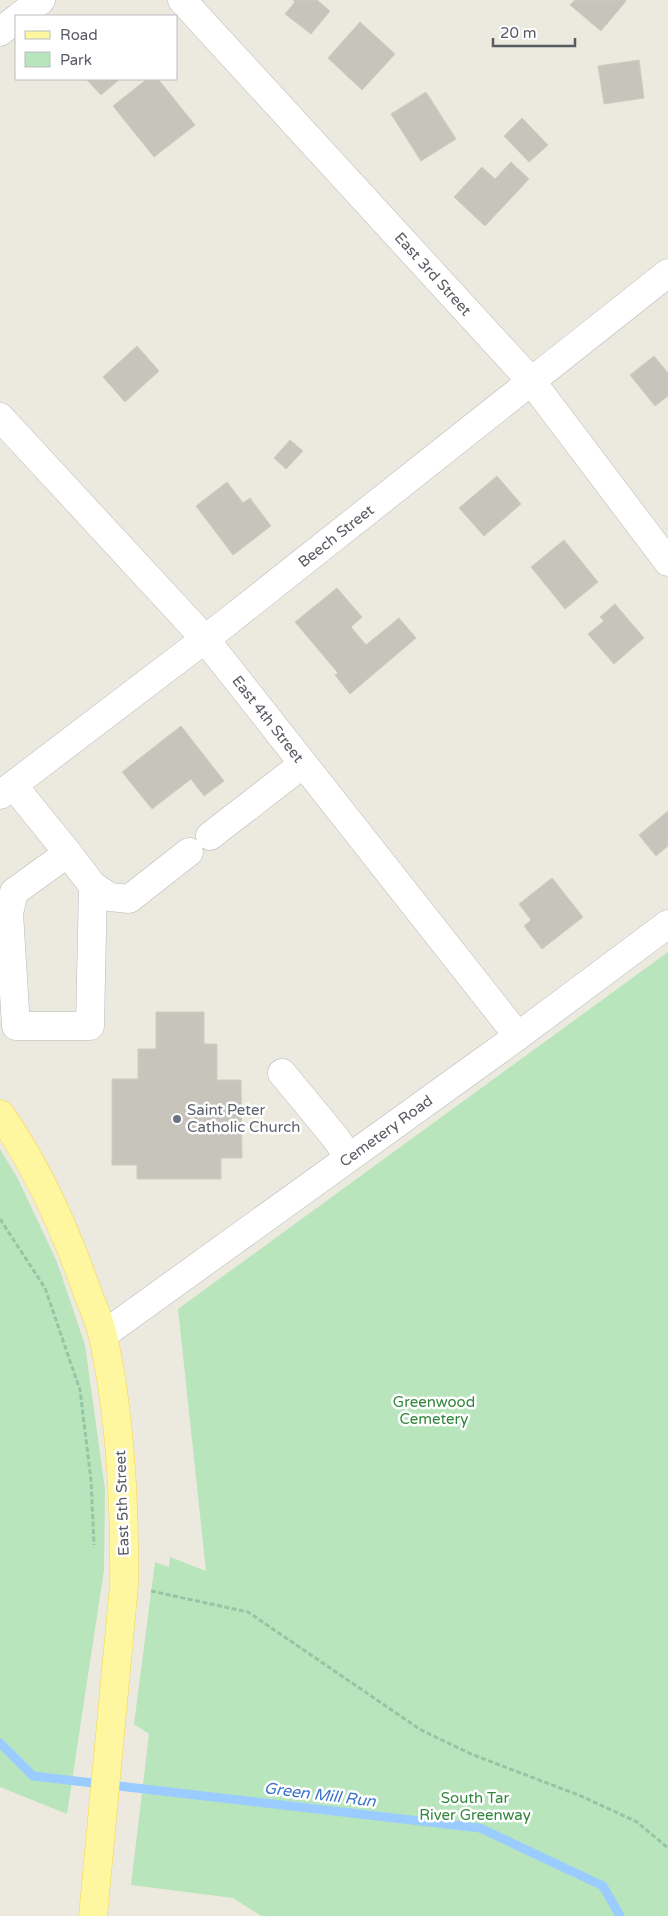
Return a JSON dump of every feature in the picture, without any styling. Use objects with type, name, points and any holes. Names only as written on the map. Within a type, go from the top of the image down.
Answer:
[{"type":"main road","name":"East 5th Street","points":[[0,1114],[37,1177],[74,1253],[103,1335],[119,1436],[124,1535],[124,1585],[110,1752],[93,1916]]},
{"type":"street","points":[[21,15],[41,0]]},
{"type":"street","name":"East 3rd Street","points":[[182,0],[532,382],[668,562]]},
{"type":"street","points":[[0,32],[15,21]]},
{"type":"street","name":"Beech Street","points":[[6,790],[205,639],[668,273]]},
{"type":"street","name":"East 4th Street","points":[[0,417],[205,639],[518,1036]]},
{"type":"street","points":[[6,790],[68,853],[94,886],[110,897],[129,899],[303,764]]},
{"type":"street","points":[[68,853],[14,892],[9,912],[16,1026],[90,1026],[94,886]]},
{"type":"street","name":"Cemetery Road","points":[[103,1335],[518,1036],[668,924]]},
{"type":"street","points":[[282,1073],[350,1157]]},
{"type":"path","points":[[0,1219],[45,1288],[80,1390],[91,1480],[94,1550]]},
{"type":"path","points":[[149,1590],[248,1612],[421,1730],[471,1754],[581,1796],[636,1822],[668,1848]]},
{"type":"green space","name":"Greenwood Cemetery","points":[[668,952],[668,1916],[261,1916],[233,1898],[131,1885],[149,1734],[134,1724],[155,1562],[169,1567],[170,1557],[206,1571],[178,1309]]},
{"type":"green space","points":[[0,1149],[18,1179],[57,1262],[85,1345],[105,1489],[104,1570],[67,1814],[0,1787]]},
{"type":"building","points":[[293,0],[317,0],[330,11],[311,34],[285,14],[295,2]]},
{"type":"building","points":[[575,0],[626,1],[601,31],[570,5]]},
{"type":"building","points":[[360,22],[395,54],[362,90],[328,58]]},
{"type":"building","points":[[639,60],[644,98],[604,104],[598,66]]},
{"type":"building","points":[[87,80],[119,80],[101,95]]},
{"type":"building","points":[[146,80],[159,80],[195,125],[154,157],[113,106]]},
{"type":"building","points":[[426,92],[456,139],[421,161],[391,114]]},
{"type":"building","points":[[522,118],[548,145],[529,162],[504,136]]},
{"type":"building","points":[[511,162],[529,179],[485,226],[454,197],[482,167],[495,179]]},
{"type":"building","points":[[137,346],[159,371],[125,402],[103,377]]},
{"type":"building","points":[[654,356],[668,373],[668,396],[655,406],[630,375]]},
{"type":"building","points":[[290,440],[303,451],[286,469],[274,458]]},
{"type":"building","points":[[497,476],[521,504],[484,536],[459,508]]},
{"type":"building","points":[[227,482],[243,503],[250,498],[271,526],[233,555],[196,506]]},
{"type":"building","points":[[564,540],[598,582],[565,609],[531,567]]},
{"type":"building","points":[[337,588],[362,617],[351,627],[366,645],[399,618],[416,638],[350,694],[335,675],[338,673],[295,622]]},
{"type":"building","points":[[615,604],[644,638],[614,664],[588,634],[604,621],[600,617]]},
{"type":"building","points":[[181,726],[224,781],[204,796],[191,779],[152,809],[122,772]]},
{"type":"building","points":[[668,811],[668,846],[656,856],[639,835]]},
{"type":"building","points":[[552,878],[583,917],[542,949],[524,926],[531,920],[519,904]]},
{"type":"building","name":"Saint Peter Catholic Church","points":[[156,1012],[204,1012],[204,1044],[217,1044],[217,1080],[241,1080],[242,1158],[221,1158],[221,1179],[137,1179],[137,1165],[112,1165],[112,1079],[138,1079],[138,1049],[156,1049]]},
{"type":"waterway","name":"Green Mill Run","points":[[0,1743],[33,1776],[480,1828],[603,1886],[620,1916]]},
{"type":"place","name":"Saint Peter Catholic Church","points":[[177,1119]]},
{"type":"park label","name":"South Tar River Greenway","points":[[475,1806]]}]
